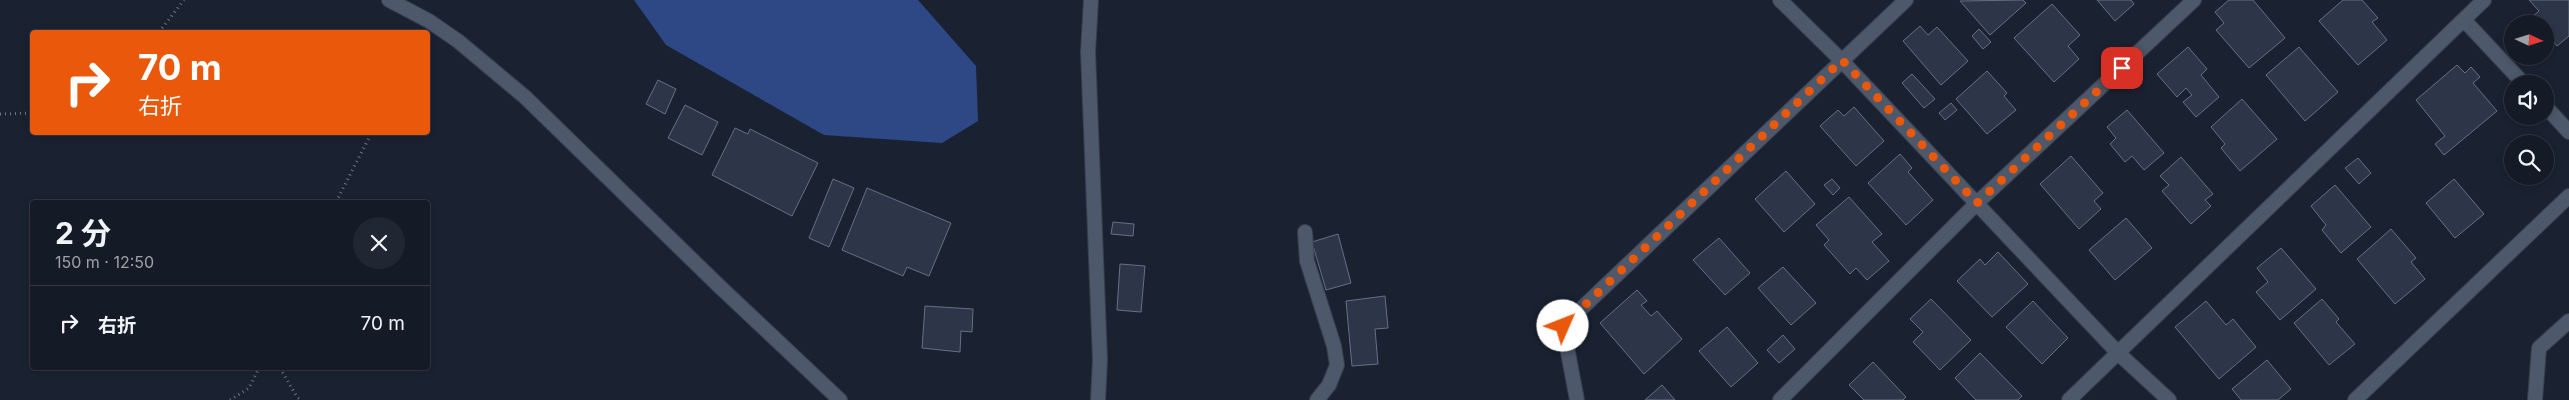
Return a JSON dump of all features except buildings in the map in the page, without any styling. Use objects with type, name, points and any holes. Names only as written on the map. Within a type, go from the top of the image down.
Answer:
[{"type":"street","points":[[388,0],[429,21],[458,41],[525,97],[834,398]]},
{"type":"street","points":[[1091,0],[1088,52],[1100,360],[1098,400]]},
{"type":"street","points":[[1780,0],[1842,60],[2118,353],[2169,400]]},
{"type":"street","points":[[1577,400],[1563,326],[1906,0]]},
{"type":"street","points":[[1780,400],[1977,203],[2194,0]]},
{"type":"street","points":[[2070,400],[2484,0]]},
{"type":"street","points":[[2464,20],[2516,75]]},
{"type":"street","points":[[2554,116],[2569,132]]},
{"type":"street","points":[[2354,400],[2569,196]]},
{"type":"street","points":[[1305,232],[1307,261],[1334,346],[1337,365],[1329,385],[1317,400]]},
{"type":"street","points":[[2535,400],[2539,348],[2569,321]]},
{"type":"path","points":[[161,30],[184,0]]},
{"type":"path","points":[[0,114],[30,112]]},
{"type":"path","points":[[337,200],[370,135]]},
{"type":"path","points":[[230,400],[249,388],[257,370]]},
{"type":"path","points":[[281,370],[296,397],[301,400]]},
{"type":"shaded area","points":[[634,0],[918,0],[976,66],[978,121],[942,143],[824,135],[666,45]]},
{"type":"route","points":[[1563,326],[1842,60],[1977,203],[2122,68]]}]
